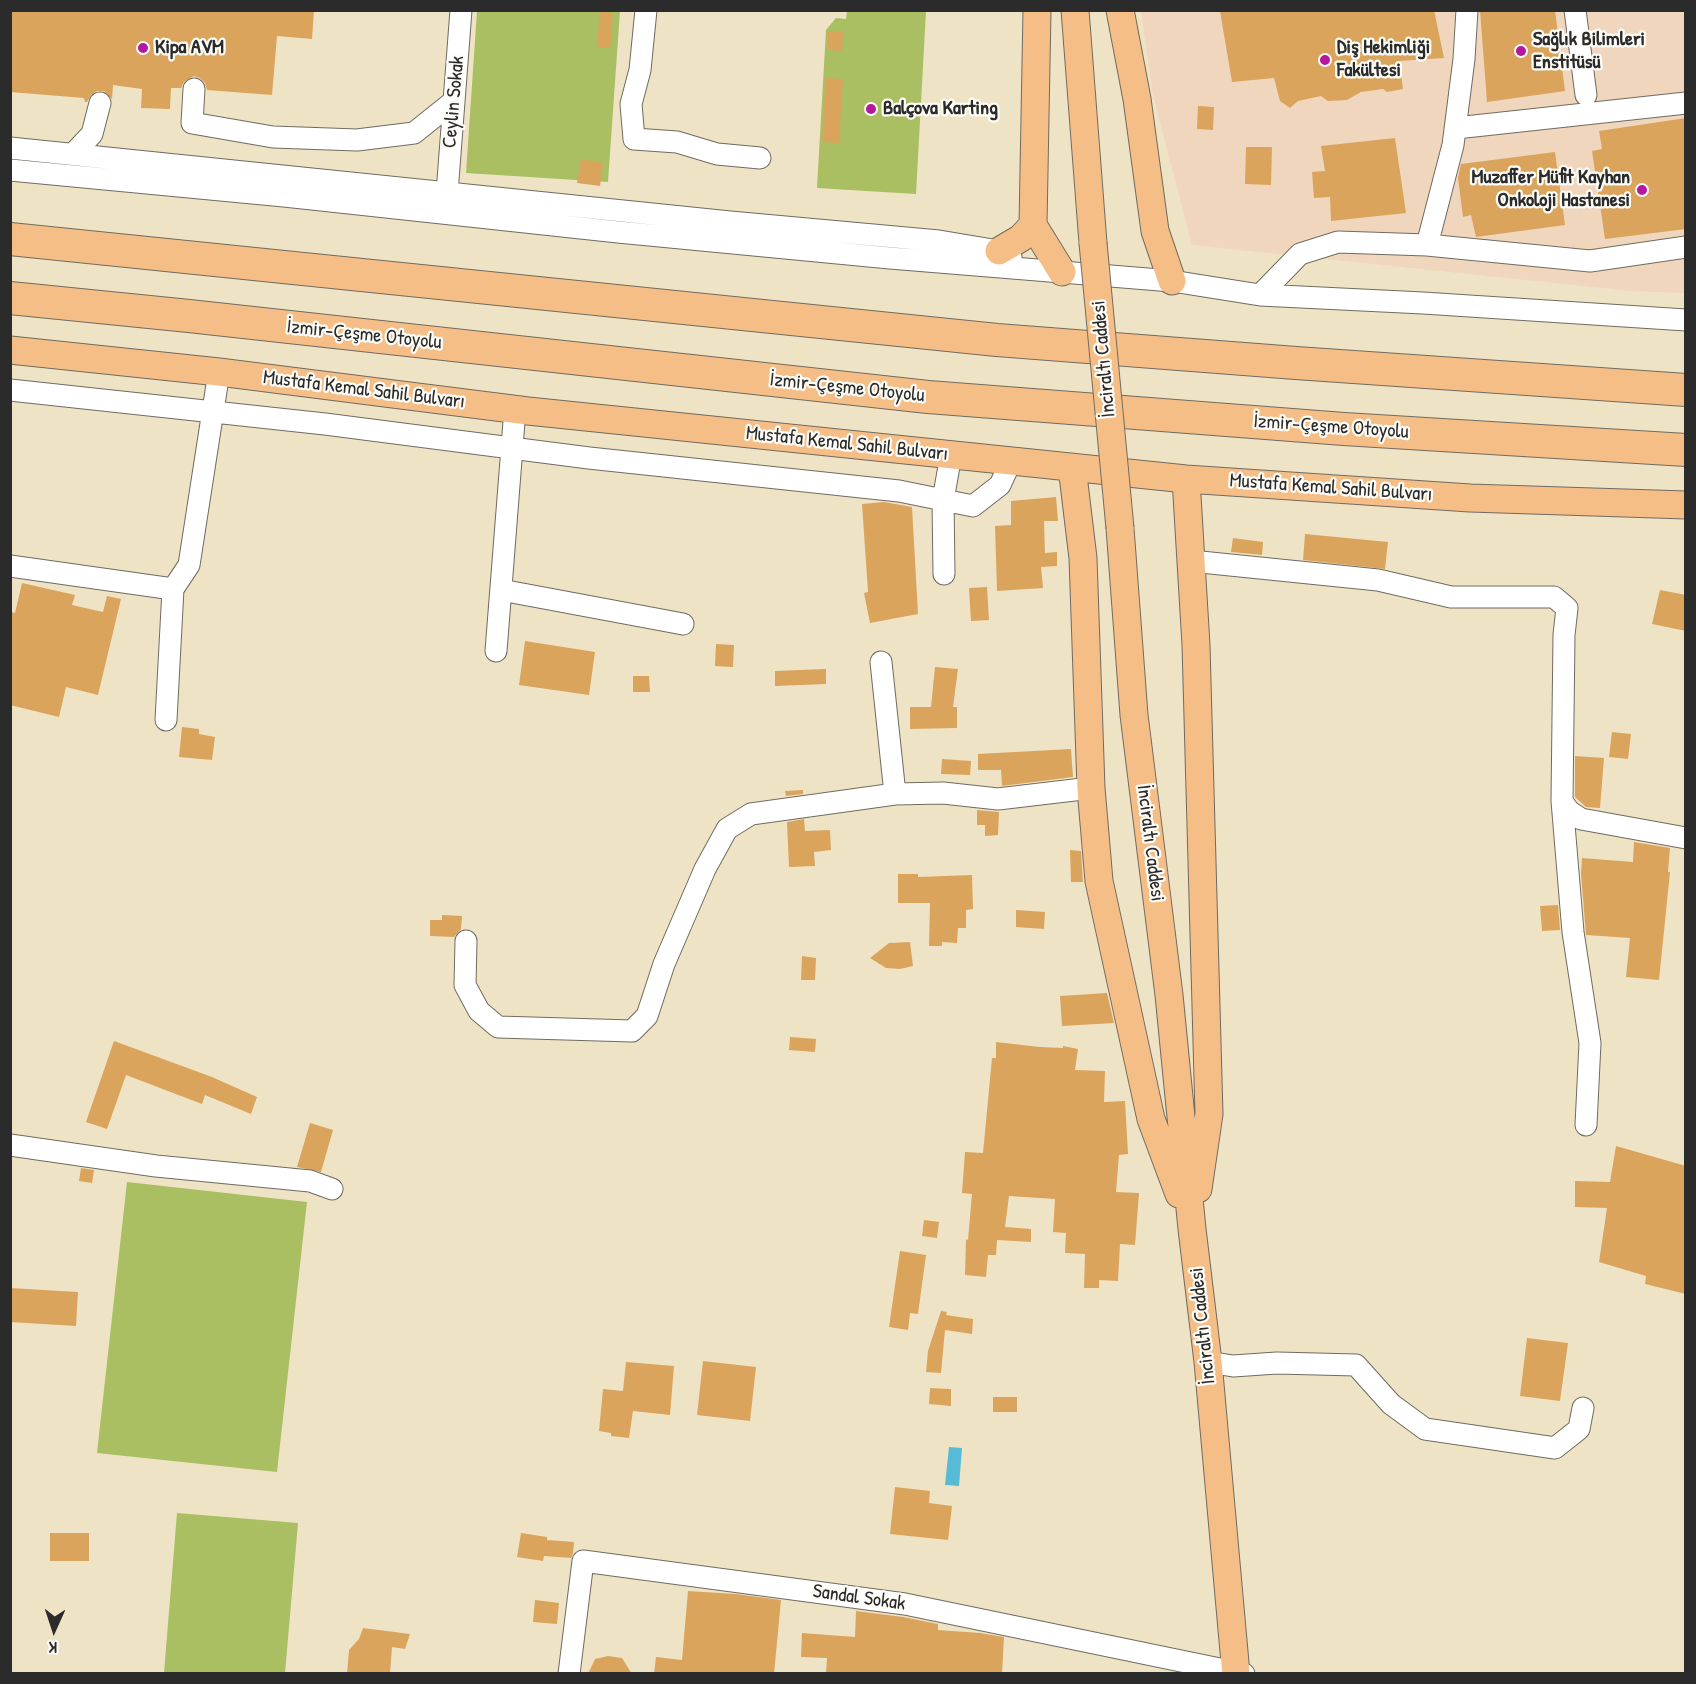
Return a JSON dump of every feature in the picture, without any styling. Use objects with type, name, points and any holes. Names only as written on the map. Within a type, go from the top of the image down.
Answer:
[{"type":"highway","points":[[10,239],[997,340],[1686,390]]},
{"type":"highway","name":"İzmir-Çeşme Otoyolu","points":[[10,298],[928,397],[1344,429],[1686,450]]},
{"type":"main road","points":[[1037,10],[1033,225],[1050,271]]},
{"type":"main road","name":"İnciraltı Caddesi","points":[[1075,10],[1134,715],[1169,995],[1238,1672]]},
{"type":"main road","points":[[1120,10],[1137,99],[1155,231],[1172,281]]},
{"type":"main road","points":[[999,251],[1021,238],[1033,225]]},
{"type":"main road","name":"Mustafa Kemal Sahil Bulvarı","points":[[10,350],[219,372],[515,409],[1186,479],[1470,498],[1686,505]]},
{"type":"main road","points":[[1072,467],[1083,558],[1091,788],[1099,881],[1151,1119],[1192,1229]]},
{"type":"main road","points":[[1186,479],[1196,645],[1209,1114],[1192,1229]]},
{"type":"street","name":"Ceylin Sokak","points":[[447,193],[461,10]]},
{"type":"street","points":[[646,10],[640,70],[631,104],[634,139],[677,142],[717,154],[760,158]]},
{"type":"street","points":[[1427,245],[1456,128],[1467,10]]},
{"type":"street","points":[[1575,10],[1586,94]]},
{"type":"street","points":[[194,89],[192,123],[273,137],[357,140],[414,133],[454,101]]},
{"type":"street","points":[[74,153],[92,134],[100,103]]},
{"type":"street","points":[[1456,128],[1686,103]]},
{"type":"street","points":[[10,148],[730,222],[939,241],[999,251],[1050,271]]},
{"type":"street","points":[[10,170],[284,196],[630,233],[1172,281],[1260,295],[1686,320]]},
{"type":"street","points":[[1260,295],[1300,254],[1338,242],[1427,245],[1590,261],[1686,247]]},
{"type":"street","points":[[166,720],[173,589],[189,565],[219,372]]},
{"type":"street","points":[[10,390],[325,424],[512,448],[899,492],[973,506],[1000,485],[1011,460]]},
{"type":"street","points":[[496,651],[515,409]]},
{"type":"street","points":[[944,574],[943,500],[951,454]]},
{"type":"street","points":[[1191,561],[1378,580],[1451,597],[1554,597],[1567,608],[1564,635],[1562,801],[1573,932],[1590,1043],[1586,1125]]},
{"type":"street","points":[[10,566],[173,589]]},
{"type":"street","points":[[501,590],[683,624]]},
{"type":"street","points":[[881,662],[895,794]]},
{"type":"street","points":[[466,941],[465,985],[479,1011],[498,1027],[632,1031],[647,1016],[664,964],[705,869],[727,829],[751,814],[895,794],[943,793],[998,799],[1091,788]]},
{"type":"street","points":[[1562,801],[1569,811],[1581,819],[1686,838]]},
{"type":"street","points":[[10,1145],[156,1166],[310,1180],[332,1189]]},
{"type":"street","points":[[1208,1362],[1233,1366],[1277,1363],[1356,1365],[1391,1404],[1425,1429],[1555,1448],[1580,1429],[1583,1408]]},
{"type":"street","name":"Sandal Sokak","points":[[569,1674],[583,1561],[905,1604],[1238,1672]]},
{"type":"shaded area","points":[[1141,11],[1685,11],[1685,293],[1631,291],[1192,245],[1153,95]]},
{"type":"green space","points":[[477,11],[620,11],[608,182],[466,173]]},
{"type":"green space","name":"Balçova Karting","points":[[847,11],[926,11],[916,194],[817,188],[826,30],[836,18],[846,19]]},
{"type":"green space","points":[[127,1182],[307,1202],[277,1472],[97,1453]]},
{"type":"green space","points":[[177,1513],[298,1523],[285,1673],[164,1673]]},
{"type":"water","points":[[949,1447],[962,1448],[959,1486],[945,1485]]},
{"type":"building","name":"Kipa AVM","points":[[10,10],[314,10],[312,39],[277,36],[272,95],[207,90],[205,83],[194,76],[184,82],[181,88],[171,88],[170,109],[141,108],[142,89],[113,85],[112,99],[104,91],[97,91],[87,102],[84,98],[10,92]]},
{"type":"building","name":"Diş Hekimliği Fakültesi","points":[[1434,10],[1444,58],[1399,61],[1403,89],[1387,92],[1383,89],[1361,92],[1347,100],[1328,101],[1321,96],[1298,101],[1290,108],[1280,101],[1274,78],[1232,82],[1220,11]]},
{"type":"building","name":"Sağlık Bilimleri Enstitüsü","points":[[1480,10],[1555,10],[1565,91],[1487,102]]},
{"type":"building","points":[[600,12],[613,13],[610,48],[597,47]]},
{"type":"building","points":[[828,31],[843,31],[842,51],[828,50]]},
{"type":"building","points":[[826,78],[843,79],[839,143],[822,142]]},
{"type":"building","points":[[1198,106],[1214,107],[1213,130],[1197,129]]},
{"type":"building","name":"Muzaffer Müfit Kayhan Onkoloji Hastanesi","points":[[1686,118],[1686,229],[1605,239],[1592,151],[1602,149],[1599,131]]},
{"type":"building","points":[[1395,138],[1406,213],[1331,221],[1330,197],[1314,198],[1312,172],[1325,171],[1321,146]]},
{"type":"building","points":[[1246,147],[1272,147],[1271,185],[1245,184]]},
{"type":"building","points":[[1555,152],[1565,225],[1476,237],[1471,215],[1463,217],[1458,178],[1461,164]]},
{"type":"building","points":[[581,159],[603,163],[600,186],[577,183]]},
{"type":"building","points":[[1056,497],[1058,521],[1044,521],[1045,553],[1057,552],[1057,566],[1041,567],[1043,588],[997,591],[995,526],[1011,525],[1011,501]]},
{"type":"building","points":[[884,502],[912,507],[918,614],[870,623],[864,593],[868,592],[862,504]]},
{"type":"building","points":[[1305,534],[1388,542],[1385,569],[1303,560]]},
{"type":"building","points":[[1233,538],[1263,542],[1262,555],[1231,552]]},
{"type":"building","points":[[22,583],[75,595],[72,605],[103,612],[107,596],[121,599],[98,695],[66,687],[59,717],[10,705],[10,612],[15,613]]},
{"type":"building","points":[[987,587],[989,620],[971,621],[969,588]]},
{"type":"building","points":[[1660,590],[1686,595],[1686,631],[1652,624]]},
{"type":"building","points":[[525,641],[595,652],[589,695],[519,685]]},
{"type":"building","points":[[716,644],[734,645],[733,667],[715,666]]},
{"type":"building","points":[[935,667],[958,669],[953,707],[957,707],[957,728],[910,729],[910,707],[931,707]]},
{"type":"building","points":[[826,669],[826,684],[775,686],[775,671]]},
{"type":"building","points":[[633,676],[649,676],[650,692],[633,692]]},
{"type":"building","points":[[182,727],[199,729],[199,734],[215,737],[212,760],[179,757]]},
{"type":"building","points":[[1612,732],[1631,734],[1628,759],[1609,757]]},
{"type":"building","points":[[1071,749],[1073,777],[1002,786],[1001,770],[978,770],[978,754]]},
{"type":"building","points":[[1575,756],[1604,758],[1600,808],[1586,807],[1575,797]]},
{"type":"building","points":[[942,759],[971,761],[970,775],[941,774]]},
{"type":"building","points":[[803,790],[803,794],[786,796],[785,791]]},
{"type":"building","points":[[977,810],[999,812],[998,835],[985,836],[985,825],[977,825]]},
{"type":"building","points":[[804,819],[805,831],[830,830],[831,850],[814,852],[815,866],[789,867],[787,822]]},
{"type":"building","points":[[1634,842],[1670,848],[1668,872],[1670,872],[1659,980],[1626,977],[1630,938],[1586,935],[1581,874],[1582,858],[1633,862]]},
{"type":"building","points":[[1070,850],[1081,851],[1083,882],[1071,882]]},
{"type":"building","points":[[898,874],[918,874],[918,877],[972,875],[973,909],[966,910],[966,928],[958,928],[957,943],[942,942],[942,946],[929,946],[930,903],[898,903]]},
{"type":"building","points":[[1558,905],[1560,930],[1542,931],[1540,906]]},
{"type":"building","points":[[1016,910],[1045,912],[1044,929],[1016,927]]},
{"type":"building","points":[[442,915],[462,916],[461,929],[454,937],[430,936],[430,920],[442,920]]},
{"type":"building","points":[[910,942],[913,966],[900,969],[886,968],[870,958],[889,943]]},
{"type":"building","points":[[802,956],[816,958],[815,980],[801,980]]},
{"type":"building","points":[[1107,993],[1114,1023],[1062,1026],[1060,996]]},
{"type":"building","points":[[790,1037],[816,1039],[815,1052],[789,1050]]},
{"type":"building","points":[[114,1041],[212,1077],[257,1097],[251,1114],[205,1095],[202,1104],[126,1075],[107,1129],[86,1122]]},
{"type":"building","points":[[996,1042],[1078,1049],[1075,1070],[1105,1071],[1104,1102],[1125,1101],[1128,1154],[1119,1155],[1116,1192],[1139,1193],[1135,1245],[1120,1244],[1118,1281],[1099,1280],[1099,1288],[1084,1288],[1085,1254],[1065,1253],[1066,1233],[1053,1232],[1055,1199],[1009,1196],[1005,1227],[1031,1229],[1031,1242],[997,1240],[996,1255],[988,1255],[986,1277],[965,1275],[966,1239],[968,1240],[972,1194],[962,1193],[965,1152],[983,1153],[992,1058],[996,1058]]},
{"type":"building","points":[[310,1123],[333,1130],[321,1172],[297,1167]]},
{"type":"building","points":[[1616,1146],[1686,1166],[1686,1294],[1645,1284],[1646,1276],[1599,1262],[1607,1208],[1575,1207],[1575,1181],[1610,1182]]},
{"type":"building","points":[[81,1168],[94,1170],[92,1183],[79,1181]]},
{"type":"building","points":[[924,1220],[939,1222],[937,1238],[922,1236]]},
{"type":"building","points":[[900,1251],[926,1255],[918,1314],[910,1313],[908,1330],[889,1327]]},
{"type":"building","points":[[10,1288],[78,1292],[76,1326],[10,1322]]},
{"type":"building","points":[[941,1311],[947,1312],[946,1315],[973,1319],[972,1334],[945,1330],[941,1373],[926,1372],[928,1351]]},
{"type":"building","points":[[1527,1338],[1568,1343],[1560,1401],[1520,1396]]},
{"type":"building","points":[[703,1361],[756,1367],[750,1421],[697,1415]]},
{"type":"building","points":[[626,1362],[674,1366],[670,1415],[633,1411],[629,1438],[611,1436],[611,1433],[599,1431],[603,1389],[623,1391]]},
{"type":"building","points":[[930,1388],[951,1389],[951,1406],[929,1404]]},
{"type":"building","points":[[993,1397],[1017,1397],[1017,1412],[993,1412]]},
{"type":"building","points":[[895,1487],[930,1491],[929,1503],[952,1506],[948,1540],[890,1534]]},
{"type":"building","points":[[50,1533],[89,1533],[89,1561],[50,1561]]},
{"type":"building","points":[[521,1533],[547,1537],[547,1540],[574,1542],[571,1558],[544,1556],[543,1561],[517,1557]]},
{"type":"building","points":[[688,1591],[781,1600],[774,1674],[654,1674],[656,1657],[682,1660]]},
{"type":"building","points":[[535,1600],[559,1603],[557,1624],[533,1622]]},
{"type":"building","points":[[856,1611],[938,1624],[938,1630],[1004,1637],[1002,1674],[826,1674],[827,1658],[801,1657],[802,1633],[855,1637]]},
{"type":"building","points":[[363,1628],[410,1634],[405,1649],[392,1647],[390,1674],[347,1674],[349,1650],[359,1639]]},
{"type":"building","points":[[608,1656],[622,1658],[632,1674],[588,1674],[595,1659]]},
{"type":"place","name":"Kipa AVM","points":[[143,48]]},
{"type":"place","name":"Sağlık Bilimleri Enstitüsü","points":[[1521,51]]},
{"type":"place","name":"Diş Hekimliği Fakültesi","points":[[1325,60]]},
{"type":"place","name":"Balçova Karting","points":[[871,109]]},
{"type":"place","name":"Muzaffer Müfit Kayhan Onkoloji Hastanesi","points":[[1642,190]]}]
